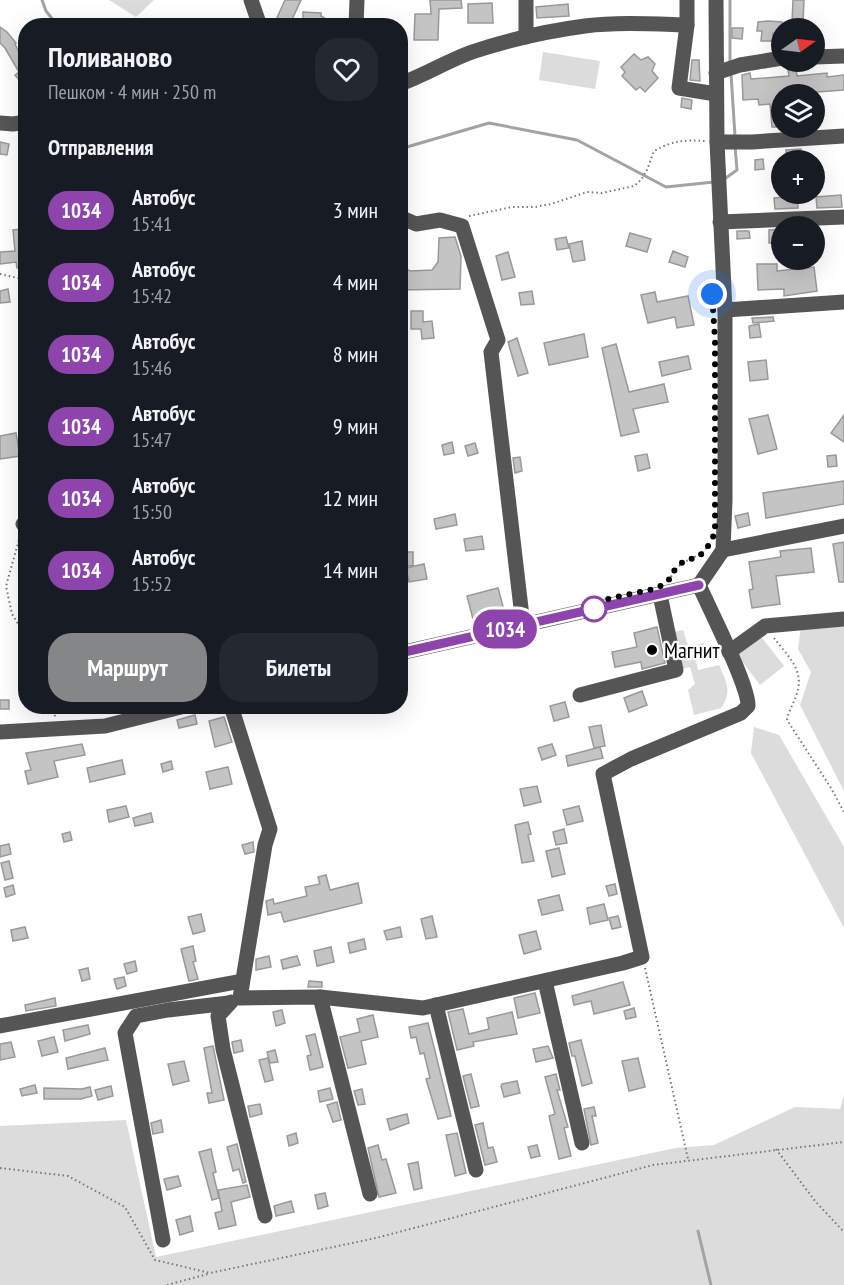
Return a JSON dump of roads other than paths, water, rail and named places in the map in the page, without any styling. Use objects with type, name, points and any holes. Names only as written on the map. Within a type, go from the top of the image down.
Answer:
[{"type":"street","points":[[251,0],[257,18]]},
{"type":"street","points":[[356,18],[357,0]]},
{"type":"street","points":[[526,0],[526,37]]},
{"type":"street","points":[[687,0],[687,25],[679,88],[716,94]]},
{"type":"street","points":[[163,1240],[125,1033],[136,1016],[234,1001],[320,997],[423,1008],[642,957],[603,774],[631,759],[741,713],[748,706],[748,699],[729,652],[699,585],[717,546],[726,310],[717,142],[716,0]]},
{"type":"street","points":[[408,81],[474,51],[526,37],[586,26],[687,25]]},
{"type":"street","points":[[825,57],[844,56]]},
{"type":"street","points":[[716,73],[740,65],[771,60]]},
{"type":"street","points":[[0,123],[18,123]]},
{"type":"street","points":[[717,142],[844,136]]},
{"type":"street","points":[[720,222],[844,217]]},
{"type":"street","points":[[408,220],[417,224],[440,220],[462,226],[498,340],[491,352],[523,624]]},
{"type":"street","points":[[726,310],[844,302]]},
{"type":"street","points":[[717,546],[844,526]]},
{"type":"street","points":[[408,651],[662,589],[699,585]]},
{"type":"street","points":[[580,695],[676,670],[662,589]]},
{"type":"street","points":[[729,652],[765,626],[844,619]]},
{"type":"street","points":[[0,732],[105,726],[153,714]]},
{"type":"street","points":[[234,714],[270,829],[242,981],[234,1001],[218,1016],[223,1049],[265,1216]]},
{"type":"street","points":[[0,1026],[242,981]]},
{"type":"street","points":[[544,981],[582,1143]]},
{"type":"street","points":[[320,997],[370,1194]]},
{"type":"street","points":[[436,1005],[476,1170]]},
{"type":"street","points":[[0,1035],[131,1010],[136,1016]]},
{"type":"waterway","points":[[42,0],[52,18]]},
{"type":"waterway","points":[[730,0],[730,64]]},
{"type":"waterway","points":[[731,74],[735,136]]},
{"type":"waterway","points":[[408,147],[489,123],[577,140],[666,187],[714,182]]},
{"type":"waterway","points":[[723,180],[737,170],[735,146]]},
{"type":"waterway","points":[[698,1231],[711,1285]]},
{"type":"place","name":"Магнит","points":[[652,650]]}]
